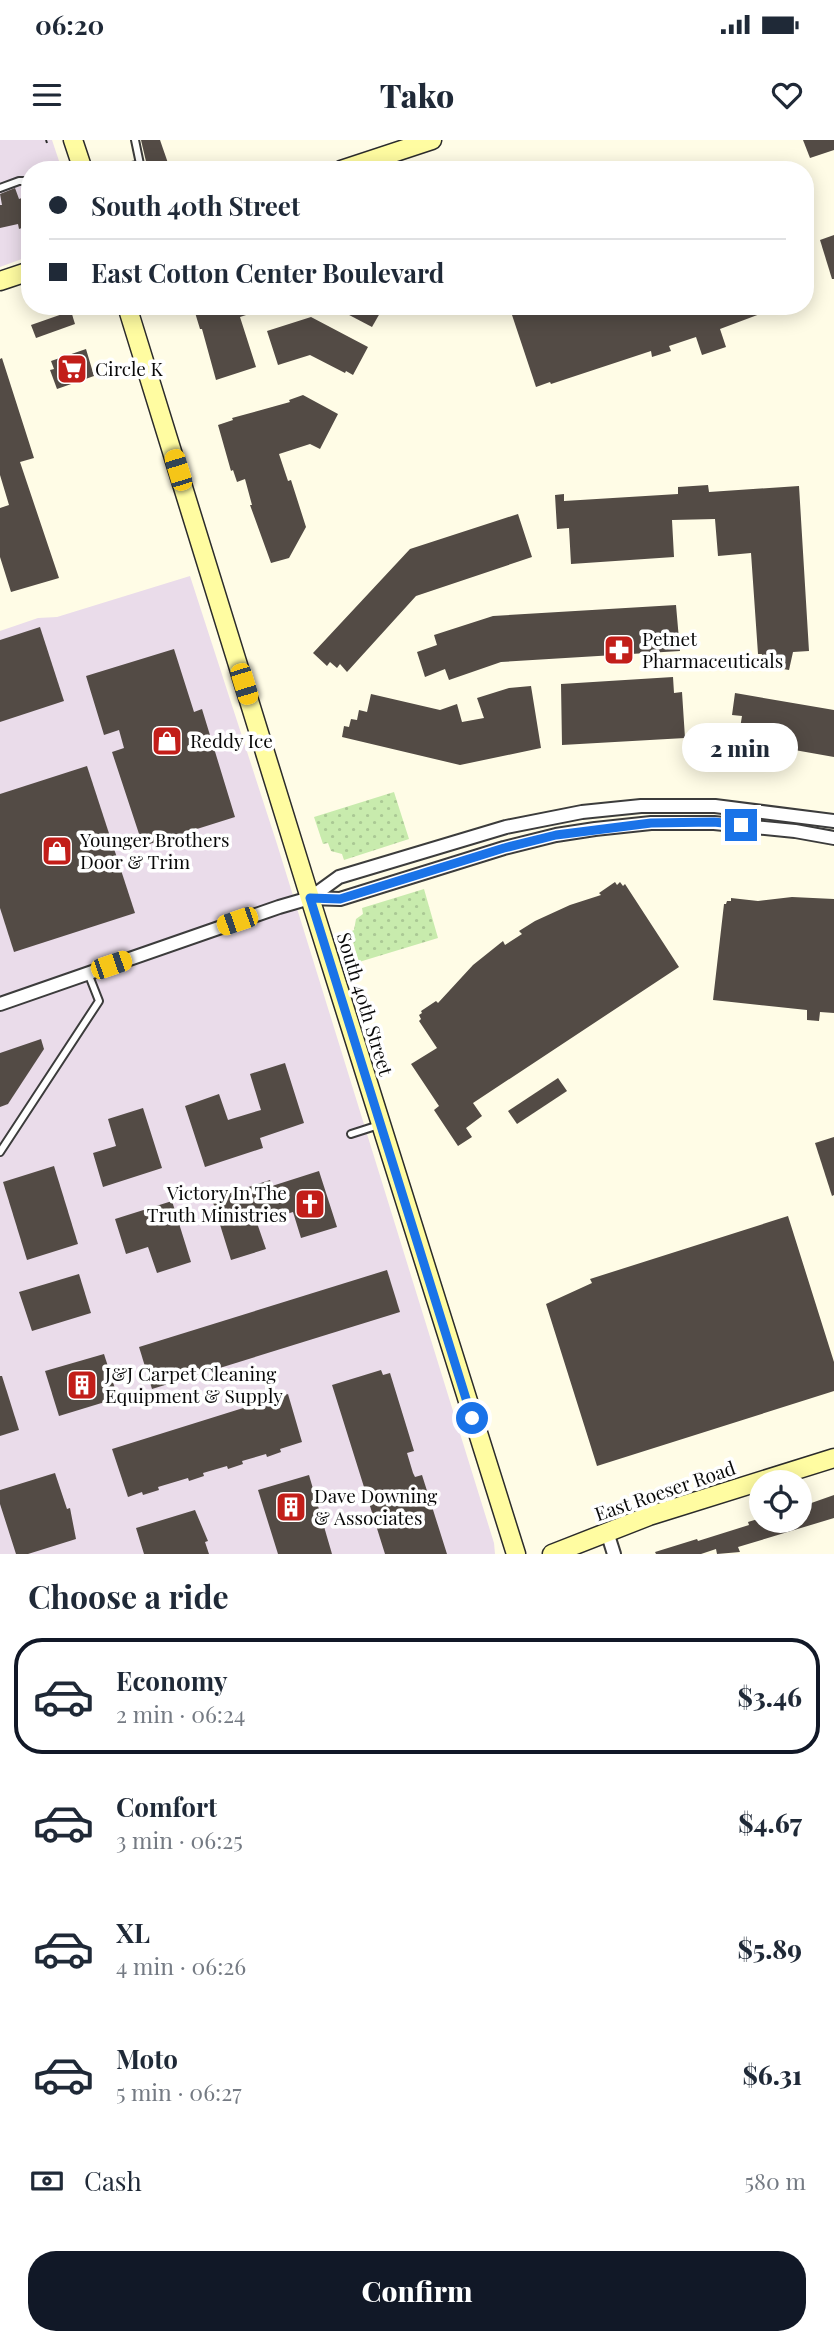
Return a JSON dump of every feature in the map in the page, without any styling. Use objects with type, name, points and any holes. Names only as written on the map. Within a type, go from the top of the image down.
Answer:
[{"type":"main road","points":[[73,140],[80,161]]},
{"type":"main road","points":[[368,161],[432,140]]},
{"type":"main road","points":[[0,281],[21,274]]},
{"type":"main road","name":"South 40th Street","points":[[130,315],[516,1554]]},
{"type":"main road","name":"East Roeser Road","points":[[552,1554],[649,1516],[834,1458]]},
{"type":"street","points":[[310,898],[339,877],[506,827],[582,812],[641,806],[715,806],[834,821]]},
{"type":"street","points":[[0,1003],[279,907],[310,898],[340,899],[504,848],[556,835],[651,823],[714,822],[834,838]]},
{"type":"street","points":[[607,1532],[614,1554]]},
{"type":"lane","points":[[135,140],[139,161]]},
{"type":"lane","points":[[0,188],[21,181]]},
{"type":"lane","points":[[0,1152],[99,1001],[88,973]]},
{"type":"lane","points":[[351,1134],[381,1124]]},
{"type":"path","points":[[716,751],[721,751]]},
{"type":"shaded area","points":[[0,140],[52,140],[59,161],[21,161],[21,259],[0,267]]},
{"type":"shaded area","points":[[190,576],[277,844],[494,1543],[495,1554],[0,1554],[0,631],[38,618],[57,617]]},
{"type":"green space","points":[[394,792],[409,839],[344,860],[342,854],[331,851],[328,843],[323,844],[314,817]]},
{"type":"green space","points":[[424,889],[438,938],[359,962],[350,932],[354,930],[356,919],[363,914],[362,908]]},
{"type":"building","points":[[141,140],[160,140],[167,161],[146,161]]},
{"type":"building","points":[[803,140],[834,140],[834,150],[810,158]]},
{"type":"building","points":[[15,188],[21,198],[21,228],[18,224],[0,228],[0,194]]},
{"type":"building","points":[[834,235],[834,279],[832,279],[820,240]]},
{"type":"building","name":"Circle K","points":[[60,315],[72,315],[75,324],[36,338],[31,325]]},
{"type":"building","points":[[196,315],[246,315],[240,317],[256,367],[216,380]]},
{"type":"building","points":[[349,315],[379,315],[372,327]]},
{"type":"building","points":[[512,315],[757,315],[720,329],[726,347],[702,355],[696,337],[669,346],[671,351],[652,357],[651,351],[536,387]]},
{"type":"building","points":[[311,317],[368,347],[353,375],[310,355],[278,365],[267,331]]},
{"type":"building","name":"Circle K","points":[[86,349],[94,376],[57,389],[50,370],[54,369],[51,361]]},
{"type":"building","points":[[2,358],[34,458],[20,462],[59,578],[11,592],[0,557],[0,508],[9,505],[0,475]]},
{"type":"building","points":[[303,395],[338,414],[320,449],[310,444],[279,454],[288,481],[291,480],[306,527],[289,558],[271,563],[250,505],[245,479],[237,482],[233,470],[231,471],[218,425],[233,420],[232,418],[290,402],[289,400]]},
{"type":"building","points":[[708,485],[709,492],[799,486],[809,651],[793,652],[789,670],[760,665],[762,654],[758,654],[751,553],[718,556],[715,519],[672,520],[674,557],[571,564],[569,528],[557,529],[555,495],[564,494],[564,501],[678,494],[678,487]]},
{"type":"building","points":[[518,514],[532,557],[416,596],[347,672],[340,664],[337,668],[330,662],[327,666],[313,653],[410,549]]},
{"type":"building","points":[[676,605],[680,651],[501,662],[449,680],[445,669],[425,677],[417,652],[437,645],[434,635],[493,616]]},
{"type":"building","points":[[40,627],[64,701],[0,722],[0,640]]},
{"type":"building","name":"Reddy Ice","points":[[174,649],[194,712],[202,709],[235,817],[143,846],[112,752],[124,748],[119,730],[104,735],[86,676]]},
{"type":"building","points":[[673,677],[674,693],[682,692],[685,738],[562,745],[561,684]]},
{"type":"building","points":[[531,686],[541,748],[460,765],[342,737],[344,726],[349,727],[351,719],[357,720],[359,710],[367,712],[371,694],[440,710],[457,704],[462,722],[484,718],[477,698],[509,688]]},
{"type":"building","points":[[735,693],[834,710],[834,757],[738,740],[742,716],[732,715]]},
{"type":"building","name":"Younger Brothers Door & Trim","points":[[87,766],[135,913],[14,952],[0,908],[0,794]]},
{"type":"building","points":[[615,882],[617,885],[620,882],[623,886],[625,884],[679,967],[473,1103],[482,1116],[466,1128],[472,1137],[458,1146],[434,1110],[439,1106],[411,1064],[437,1048],[419,1021],[421,1011],[436,1001],[438,1003],[473,965],[503,941],[505,945],[522,934],[519,931],[535,921],[601,895],[599,893]]},
{"type":"building","points":[[792,897],[834,899],[834,1013],[820,1012],[819,1021],[807,1020],[807,1010],[713,1000],[724,904],[731,901],[731,898],[758,901]]},
{"type":"building","points":[[41,1039],[44,1049],[8,1104],[0,1107],[0,1053]]},
{"type":"building","points":[[285,1063],[304,1123],[260,1138],[263,1148],[205,1167],[185,1106],[219,1094],[228,1120],[261,1110],[250,1074]]},
{"type":"building","points":[[558,1078],[567,1091],[517,1124],[508,1111]]},
{"type":"building","points":[[143,1108],[162,1168],[103,1187],[93,1153],[116,1146],[108,1119]]},
{"type":"building","points":[[834,1137],[834,1195],[832,1196],[815,1143]]},
{"type":"building","points":[[54,1166],[78,1244],[27,1260],[3,1182]]},
{"type":"building","points":[[319,1171],[337,1227],[301,1238],[293,1212],[257,1223],[266,1249],[231,1260],[212,1199],[270,1180],[272,1186]]},
{"type":"building","points":[[172,1201],[191,1262],[157,1273],[148,1247],[126,1254],[115,1219]]},
{"type":"building","points":[[788,1216],[834,1362],[834,1391],[597,1466],[546,1304],[592,1283],[590,1279]]},
{"type":"building","points":[[387,1270],[400,1312],[152,1389],[139,1347]]},
{"type":"building","points":[[79,1274],[91,1313],[32,1331],[19,1292]]},
{"type":"building","name":"J&J Carpet Cleaning Equipment & Supply","points":[[104,1354],[118,1398],[59,1416],[45,1371]]},
{"type":"building","points":[[381,1370],[383,1375],[390,1373],[414,1451],[407,1453],[413,1473],[415,1477],[422,1475],[447,1554],[385,1554],[332,1385]]},
{"type":"building","points":[[0,1376],[19,1430],[0,1436]]},
{"type":"building","points":[[288,1394],[302,1442],[280,1449],[281,1452],[267,1457],[266,1454],[242,1461],[243,1464],[228,1469],[227,1466],[203,1473],[204,1476],[189,1481],[188,1478],[158,1487],[159,1490],[128,1497],[112,1449]]},
{"type":"building","points":[[55,1473],[67,1509],[70,1508],[76,1539],[28,1554],[16,1554],[0,1504],[0,1490]]},
{"type":"building","name":"Dave Downing & Associates","points":[[309,1475],[332,1554],[278,1554],[258,1490]]},
{"type":"building","points":[[834,1495],[834,1518],[812,1525],[812,1503]]},
{"type":"building","points":[[195,1510],[208,1541],[205,1542],[209,1554],[144,1554],[136,1528]]},
{"type":"building","points":[[749,1525],[749,1533],[784,1533],[738,1547],[740,1552],[717,1554],[716,1549],[701,1554],[655,1552],[697,1539],[698,1541]]},
{"type":"place","name":"Circle K","points":[[72,369]]},
{"type":"place","name":"Petnet Pharmaceuticals","points":[[619,650]]},
{"type":"place","name":"Reddy Ice","points":[[167,741]]},
{"type":"place","name":"Younger Brothers Door & Trim","points":[[57,851]]},
{"type":"place","name":"Victory In The Truth Ministries","points":[[310,1204]]},
{"type":"place","name":"J&J Carpet Cleaning Equipment & Supply","points":[[82,1385]]},
{"type":"place","name":"Dave Downing & Associates","points":[[291,1507]]},
{"type":"route","points":[[472,1418],[310,898],[340,899],[504,848],[556,835],[651,823],[714,822],[741,825]]}]
